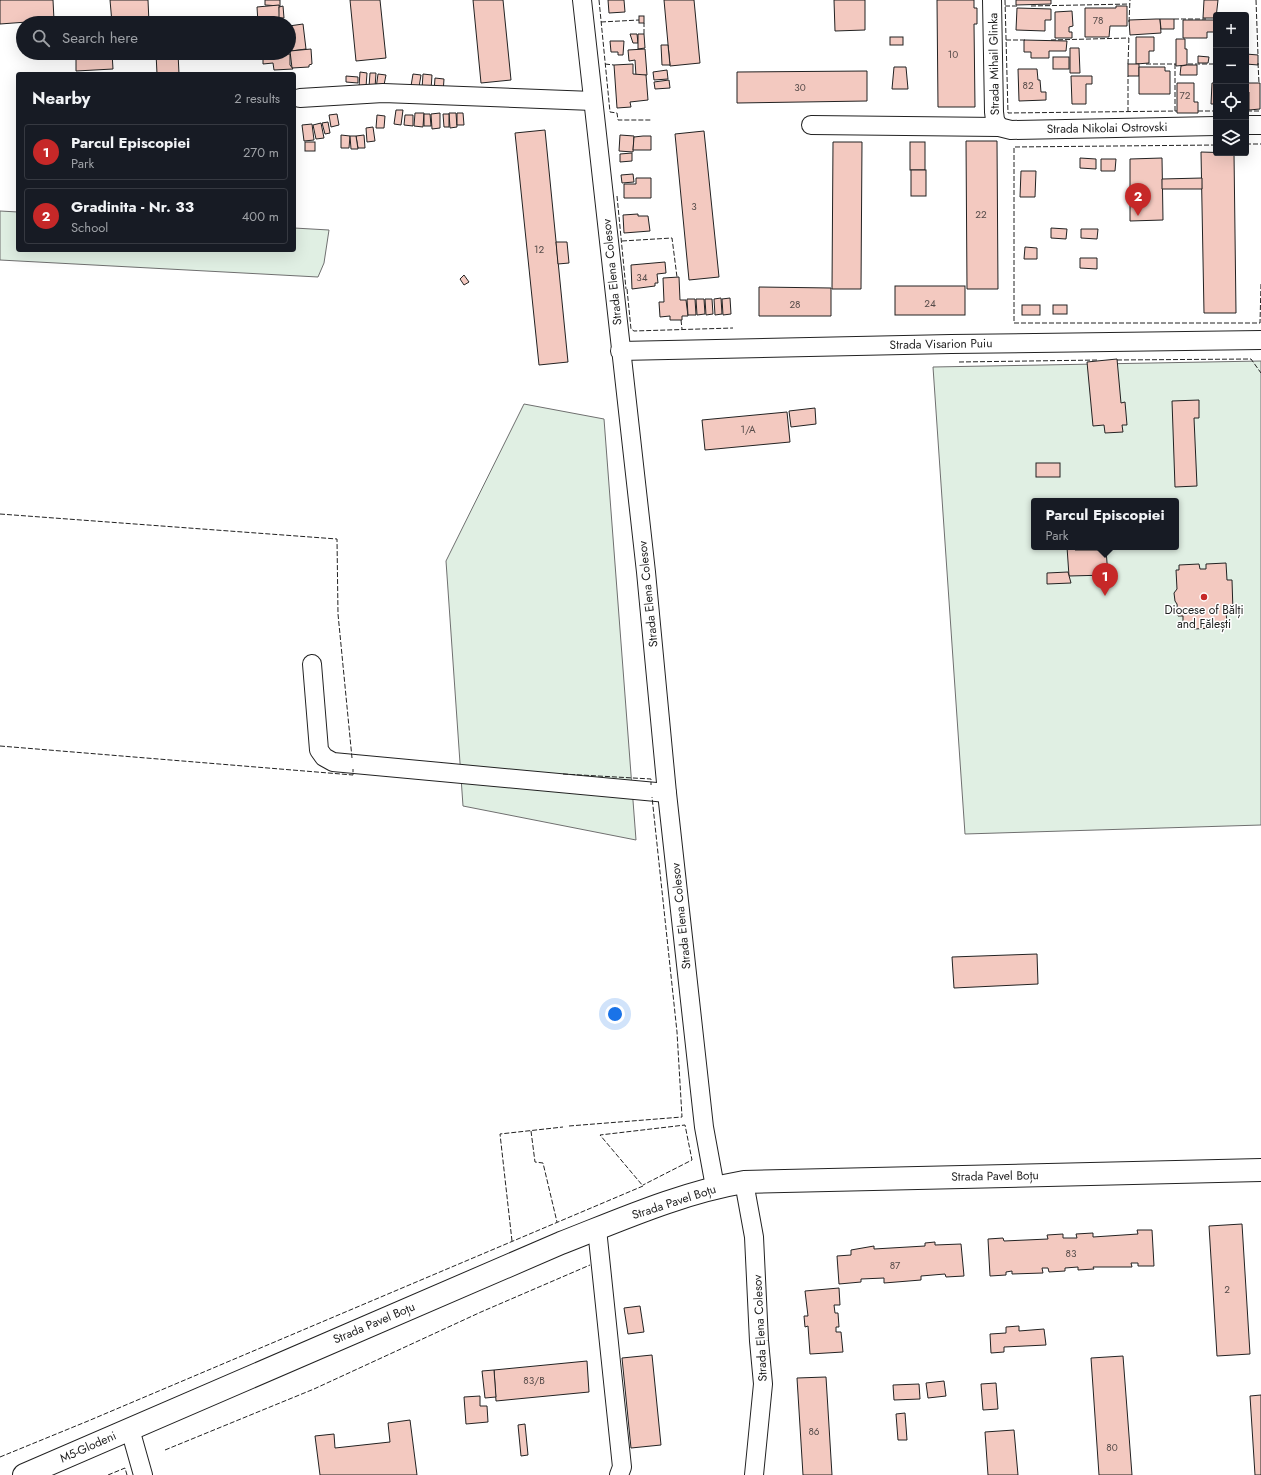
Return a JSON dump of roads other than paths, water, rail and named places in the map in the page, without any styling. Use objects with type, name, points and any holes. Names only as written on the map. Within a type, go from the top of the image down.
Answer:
[{"type":"main road","name":"Strada Pavel Boțu","points":[[130,1429],[597,1229],[715,1187],[744,1182],[1261,1170]]},
{"type":"main road","name":"M5-Glodeni","points":[[24,1475],[130,1429]]},
{"type":"street","name":"Strada Elena Colesov","points":[[582,0],[620,351],[646,572],[667,793],[704,1127],[715,1187]]},
{"type":"street","name":"Strada Mihail Glinka","points":[[992,0],[994,112],[998,127]]},
{"type":"street","points":[[300,98],[383,93],[593,101]]},
{"type":"street","name":"Strada Nikolai Ostrovski","points":[[811,125],[998,127],[1004,129],[1022,130],[1213,126]]},
{"type":"street","points":[[1249,125],[1261,125]]},
{"type":"street","name":"Strada Visarion Puiu","points":[[620,351],[943,344],[1261,340]]},
{"type":"street","points":[[312,664],[319,750],[324,757],[332,762],[667,793]]},
{"type":"street","name":"Strada Elena Colesov","points":[[744,1182],[754,1237],[759,1341],[764,1384],[754,1475]]},
{"type":"street","points":[[597,1229],[622,1467],[619,1475]]},
{"type":"street","points":[[130,1429],[143,1475]]},
{"type":"place","name":"Gradinita - Nr. 33","points":[[1138,216]]},
{"type":"place","name":"Parcul Episcopiei","points":[[1105,596]]},
{"type":"place","name":"Diocese of Bălți and Fălești","points":[[1204,597]]}]
